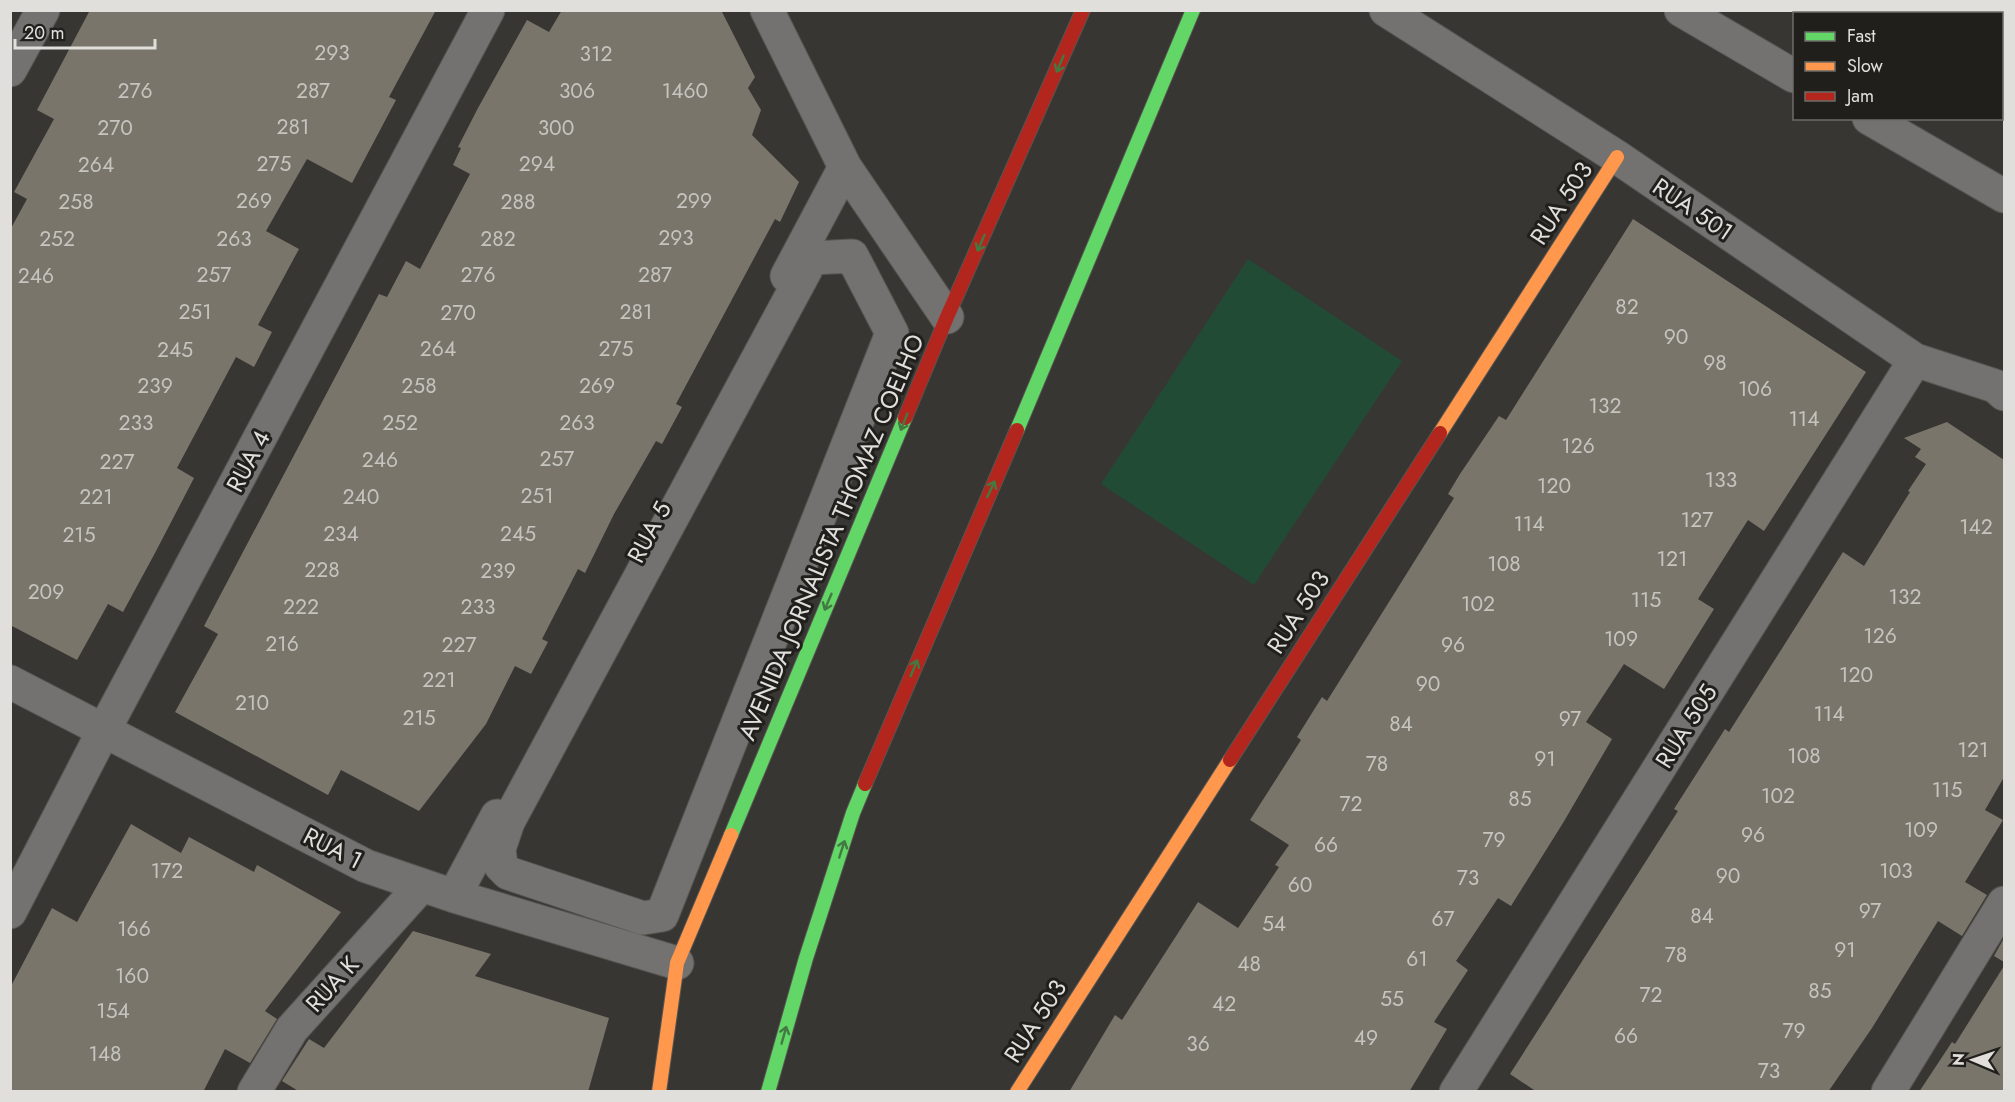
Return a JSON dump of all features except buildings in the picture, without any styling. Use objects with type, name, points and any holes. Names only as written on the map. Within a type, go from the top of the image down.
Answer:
[{"type":"main road","name":"AVENIDA JORNALISTA THOMAZ COELHO","points":[[659,1092],[677,963],[947,317],[1083,10]]},
{"type":"main road","points":[[774,1089],[806,958],[853,813],[1193,10]]},
{"type":"main road","name":"RUA 503","points":[[1017,1092],[1617,157]]},
{"type":"street","points":[[10,70],[43,10]]},
{"type":"street","name":"RUA 4","points":[[10,912],[104,730],[489,10]]},
{"type":"street","points":[[767,10],[845,167],[947,317]]},
{"type":"street","name":"RUA 501","points":[[1386,10],[1617,157],[1915,360],[2001,386]]},
{"type":"street","points":[[1681,10],[1793,75]]},
{"type":"street","points":[[1872,120],[2004,196]]},
{"type":"street","name":"RUA 5","points":[[454,896],[845,167]]},
{"type":"street","points":[[852,256],[892,333],[662,915],[643,918],[508,873],[501,866],[499,849],[508,822],[813,258],[852,256]]},
{"type":"street","name":"RUA 505","points":[[1456,1092],[1915,360]]},
{"type":"street","name":"RUA 1","points":[[10,682],[366,866],[421,886],[677,963]]},
{"type":"street","name":"RUA K","points":[[254,1092],[292,1029],[421,886]]},
{"type":"street","points":[[1888,1092],[2004,903]]},
{"type":"green space","points":[[1248,259],[1402,361],[1254,585],[1101,484]]},
{"type":"traffic: fast","points":[[1017,430],[1193,10]]},
{"type":"traffic: fast","points":[[731,835],[905,418]]},
{"type":"traffic: fast","points":[[768,1092],[806,958],[853,813],[865,784]]},
{"type":"traffic: slow","points":[[1440,433],[1617,157]]},
{"type":"traffic: slow","points":[[1017,1092],[1230,760]]},
{"type":"traffic: slow","points":[[659,1092],[677,963],[731,835]]},
{"type":"traffic: jam","points":[[905,418],[947,317],[1083,10]]},
{"type":"traffic: jam","points":[[865,784],[1017,430]]},
{"type":"traffic: jam","points":[[1230,760],[1440,433]]}]
